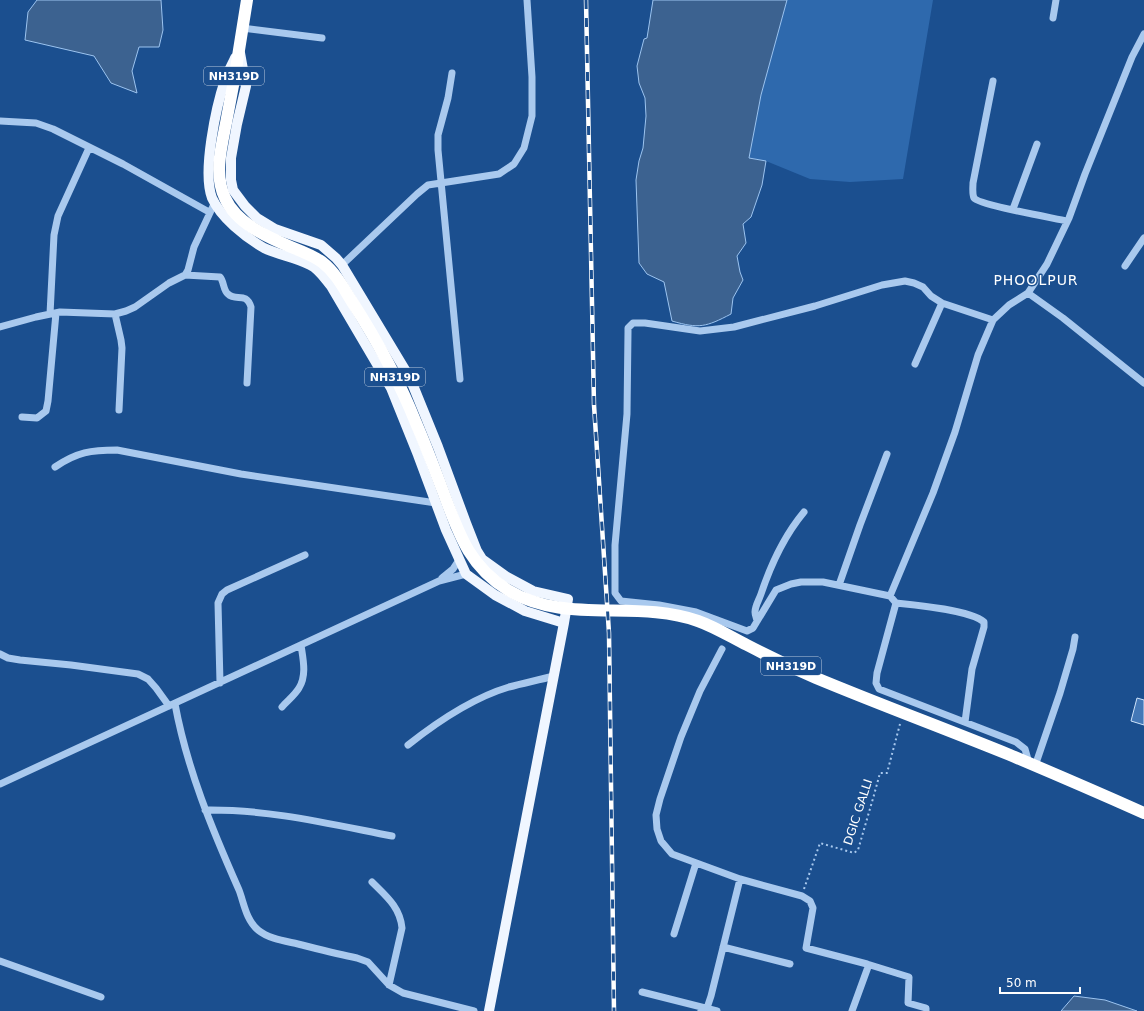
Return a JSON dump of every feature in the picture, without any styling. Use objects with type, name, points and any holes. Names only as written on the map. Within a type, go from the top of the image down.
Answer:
[{"type":"highway","name":"NH319D","points":[[246,0],[221,151],[219,169],[220,182],[224,198],[231,209],[249,225],[268,237],[319,260],[329,268],[339,281],[379,347],[399,384],[465,547],[488,575],[500,585],[528,600],[563,609],[648,612],[674,615],[699,621],[814,677],[1013,756],[1144,813]]},
{"type":"main road","points":[[239,49],[225,80],[215,119],[209,156],[209,182],[212,197],[229,220],[244,236],[266,249],[310,265],[321,273],[331,286],[391,388],[446,530],[466,574],[495,596],[525,611],[564,623]]},
{"type":"main road","points":[[239,49],[246,86],[231,158],[231,180],[233,190],[244,206],[257,218],[275,229],[321,246],[342,265],[410,378],[438,447],[466,523],[482,559],[507,577],[533,591],[568,599],[489,1011]]},
{"type":"street","points":[[342,265],[427,186],[441,182],[500,174],[514,164],[524,148],[532,116],[532,77],[527,0]]},
{"type":"street","points":[[1053,18],[1056,0]]},
{"type":"street","points":[[242,28],[322,38]]},
{"type":"street","points":[[890,596],[933,493],[955,432],[978,355],[993,320],[1009,305],[1028,293],[1047,264],[1067,221],[1132,57],[1144,34]]},
{"type":"street","points":[[452,73],[448,98],[438,135],[438,150],[460,379]]},
{"type":"street","points":[[993,81],[973,182],[974,198],[979,201],[1067,221]]},
{"type":"street","points":[[0,121],[36,123],[53,129],[123,164],[210,212]]},
{"type":"street","points":[[1013,209],[1037,144]]},
{"type":"street","points":[[22,417],[37,418],[46,411],[48,401],[53,314],[54,235],[58,216],[89,148]]},
{"type":"street","points":[[185,275],[188,270],[194,247],[215,202]]},
{"type":"street","points":[[1125,266],[1144,238]]},
{"type":"street","points":[[0,327],[53,314],[84,312],[115,314],[135,307],[169,283],[185,275],[216,276],[222,279],[227,293],[230,296],[246,298],[251,307],[247,383]]},
{"type":"street","points":[[965,722],[972,669],[984,627],[984,622],[979,618],[946,609],[896,603],[890,596],[839,585],[823,582],[801,582],[776,590],[753,628],[747,631],[696,612],[659,605],[621,601],[616,596],[615,545],[627,414],[628,328],[633,323],[638,322],[700,331],[734,328],[815,306],[882,285],[905,281],[923,287],[931,296],[942,303],[993,320]]},
{"type":"street","points":[[1028,293],[1063,318],[1144,383]]},
{"type":"street","points":[[915,364],[942,303]]},
{"type":"street","points":[[115,314],[122,348],[119,410]]},
{"type":"street","points":[[54,467],[68,458],[83,453],[99,450],[117,450],[241,474],[436,503]]},
{"type":"street","points":[[839,585],[887,454]]},
{"type":"street","points":[[757,621],[755,613],[767,577],[781,546],[793,526],[804,512]]},
{"type":"street","points":[[220,683],[217,617],[218,603],[222,594],[305,555]]},
{"type":"street","points":[[439,581],[453,569],[459,560]]},
{"type":"street","points":[[0,784],[439,581],[466,574]]},
{"type":"street","points":[[896,603],[877,673],[877,685],[882,690],[1021,745],[1025,749],[1032,764]]},
{"type":"street","points":[[1032,764],[1060,693],[1073,649],[1074,637]]},
{"type":"street","points":[[282,707],[299,688],[303,677],[304,666],[301,645]]},
{"type":"street","points":[[722,649],[700,691],[681,736],[660,798],[656,815],[657,829],[661,841],[672,854],[740,880],[802,896],[810,901],[813,908],[806,948],[867,964],[909,978],[908,1003],[926,1008],[926,1011]]},
{"type":"street","points":[[0,654],[8,658],[20,660],[138,674],[148,679],[172,705],[188,761],[205,810],[249,920],[258,930],[272,938],[357,958],[368,962],[389,985],[403,993],[474,1011]]},
{"type":"street","points":[[408,746],[434,726],[463,707],[509,687],[554,676]]},
{"type":"street","points":[[205,810],[246,811],[284,815],[392,836]]},
{"type":"street","points":[[674,934],[696,863]]},
{"type":"street","points":[[704,1009],[711,996],[740,880]]},
{"type":"street","points":[[372,882],[396,908],[401,920],[402,928],[389,985]]},
{"type":"street","points":[[723,947],[790,964]]},
{"type":"street","points":[[0,961],[101,997]]},
{"type":"street","points":[[852,1011],[868,967],[867,964]]},
{"type":"street","points":[[642,992],[704,1009],[717,1011]]},
{"type":"path","name":"DGIC GALLI","points":[[802,896],[820,843],[854,853],[858,850],[880,773],[887,773],[902,719]]},
{"type":"shaded area","points":[[37,0],[161,0],[163,30],[159,47],[139,47],[132,71],[137,93],[111,83],[94,56],[25,40],[28,12]]},
{"type":"shaded area","points":[[653,0],[787,0],[761,95],[749,158],[766,161],[762,185],[751,217],[743,224],[746,243],[737,256],[743,280],[733,298],[731,314],[715,322],[696,326],[672,321],[664,282],[647,274],[639,263],[636,180],[643,148],[646,116],[645,98],[639,83],[637,66],[644,39],[647,38]]},
{"type":"shaded area","points":[[787,0],[933,0],[903,179],[850,182],[810,179],[766,161],[749,158],[761,95]]},
{"type":"shaded area","points":[[1074,996],[1105,1000],[1137,1011],[1061,1011]]},
{"type":"building","points":[[1137,698],[1144,700],[1144,725],[1131,721]]},
{"type":"railway","points":[[586,0],[594,405],[609,633],[614,1011]]},
{"type":"district","name":"PHOOLPUR","points":[[1036,280]]}]
